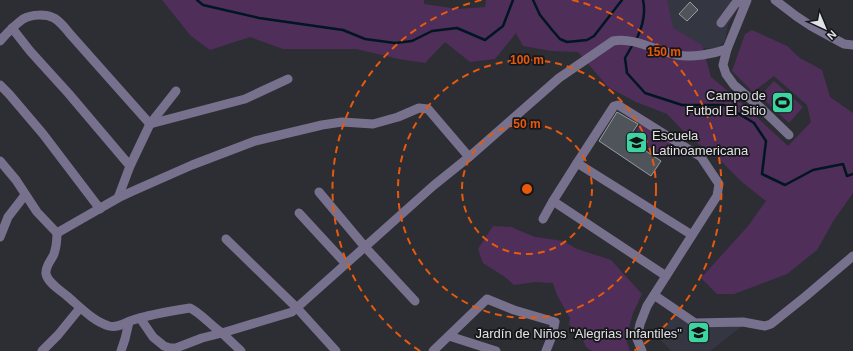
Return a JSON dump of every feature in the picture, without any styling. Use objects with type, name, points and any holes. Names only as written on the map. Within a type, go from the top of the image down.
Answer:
[{"type":"street","points":[[721,23],[735,4],[743,0]]},
{"type":"street","points":[[747,0],[727,49],[723,65],[726,74],[734,85],[789,135]]},
{"type":"street","points":[[775,0],[811,26],[844,44],[853,45]]},
{"type":"street","points":[[0,41],[12,28],[24,19],[34,16],[54,18],[63,25],[150,124]]},
{"type":"street","points":[[12,28],[30,51],[69,94],[130,166]]},
{"type":"street","points":[[140,318],[153,337],[164,346],[176,348],[202,338],[292,312],[433,186],[469,157],[559,78],[613,41],[619,40],[631,42],[678,55],[716,53],[727,49]]},
{"type":"street","points":[[150,124],[245,99],[288,78]]},
{"type":"street","points":[[0,85],[43,134],[100,209]]},
{"type":"street","points":[[118,198],[130,166],[150,124],[176,91]]},
{"type":"street","points":[[543,219],[614,106],[618,105],[701,157],[719,184],[718,196],[647,306],[640,324],[637,339],[642,351]]},
{"type":"street","points":[[57,233],[118,198],[192,165],[255,141],[322,125],[342,122],[373,124],[398,117],[419,108],[428,109],[469,157]]},
{"type":"street","points":[[0,161],[16,180],[38,212],[57,233],[57,242],[54,254],[47,266],[47,278],[80,308],[96,320],[111,327],[119,326],[140,318],[190,308],[197,311],[212,326],[242,351]]},
{"type":"street","points":[[577,163],[692,235]]},
{"type":"street","points":[[319,192],[365,247],[415,301]]},
{"type":"street","points":[[0,237],[8,217],[26,195]]},
{"type":"street","points":[[553,201],[666,276]]},
{"type":"street","points":[[299,213],[346,264]]},
{"type":"street","points":[[226,239],[297,308],[336,351]]},
{"type":"street","points":[[654,295],[695,323],[743,322],[765,326],[771,324],[853,256]]},
{"type":"street","points":[[433,351],[487,299],[514,310],[555,322],[552,336],[546,351]]},
{"type":"street","points":[[42,351],[58,335],[80,308]]},
{"type":"street","points":[[121,351],[129,322]]},
{"type":"street","points":[[449,336],[496,351]]},
{"type":"shaded area","points":[[162,0],[424,0],[424,4],[458,9],[485,7],[486,0],[667,0],[673,28],[702,45],[711,77],[788,146],[811,122],[807,105],[774,76],[753,92],[732,71],[745,34],[752,30],[787,46],[800,58],[822,70],[830,97],[853,113],[853,193],[834,220],[817,250],[787,274],[734,294],[717,294],[701,278],[748,226],[766,201],[743,183],[717,157],[689,137],[667,114],[636,102],[608,87],[578,52],[552,51],[523,46],[516,33],[495,59],[470,62],[445,42],[425,63],[399,59],[356,49],[283,49],[250,37],[210,50],[191,36]]},
{"type":"shaded area","points":[[665,0],[742,0],[728,25],[725,40],[722,44],[716,48],[690,51],[673,50]]},
{"type":"shaded area","name":"Campo de Futbol El Sitio","points":[[774,81],[803,107],[789,123],[760,96]]},
{"type":"shaded area","points":[[642,123],[674,144],[664,157],[633,136]]},
{"type":"shaded area","points":[[493,226],[511,227],[535,237],[563,241],[577,249],[611,260],[642,294],[633,313],[626,340],[630,351],[592,351],[586,347],[580,332],[569,325],[570,318],[557,295],[553,283],[535,282],[514,285],[505,277],[483,263],[478,249]]},
{"type":"shaded area","name":"Jardín de Niños \"Alegrias Infantiles\"","points":[[674,313],[694,325],[745,324],[710,351],[671,351],[659,338]]},
{"type":"building","points":[[690,2],[698,10],[687,21],[679,14]]},
{"type":"building","points":[[617,112],[638,124],[628,139],[661,161],[651,176],[599,141]]},
{"type":"waterway","points":[[197,0],[203,5],[259,18],[343,30],[365,39],[395,43],[412,41],[432,31],[457,28],[485,40],[503,26],[513,0]]},
{"type":"waterway","points":[[533,0],[540,15],[560,39],[567,42],[587,40],[594,36],[622,0]]},
{"type":"waterway","points":[[636,40],[643,20],[643,0]]},
{"type":"waterway","points":[[633,44],[625,58],[627,73],[645,93],[682,105],[724,105],[754,123],[766,141],[762,174],[785,185],[813,170],[843,164],[847,176],[853,174]]},
{"type":"place","name":"Campo de Futbol El Sitio","points":[[782,102]]},
{"type":"place","name":"Escuela Latinoamericana","points":[[636,142]]},
{"type":"place","name":"Jardín de Niños \"Alegrias Infantiles\"","points":[[698,333]]}]
